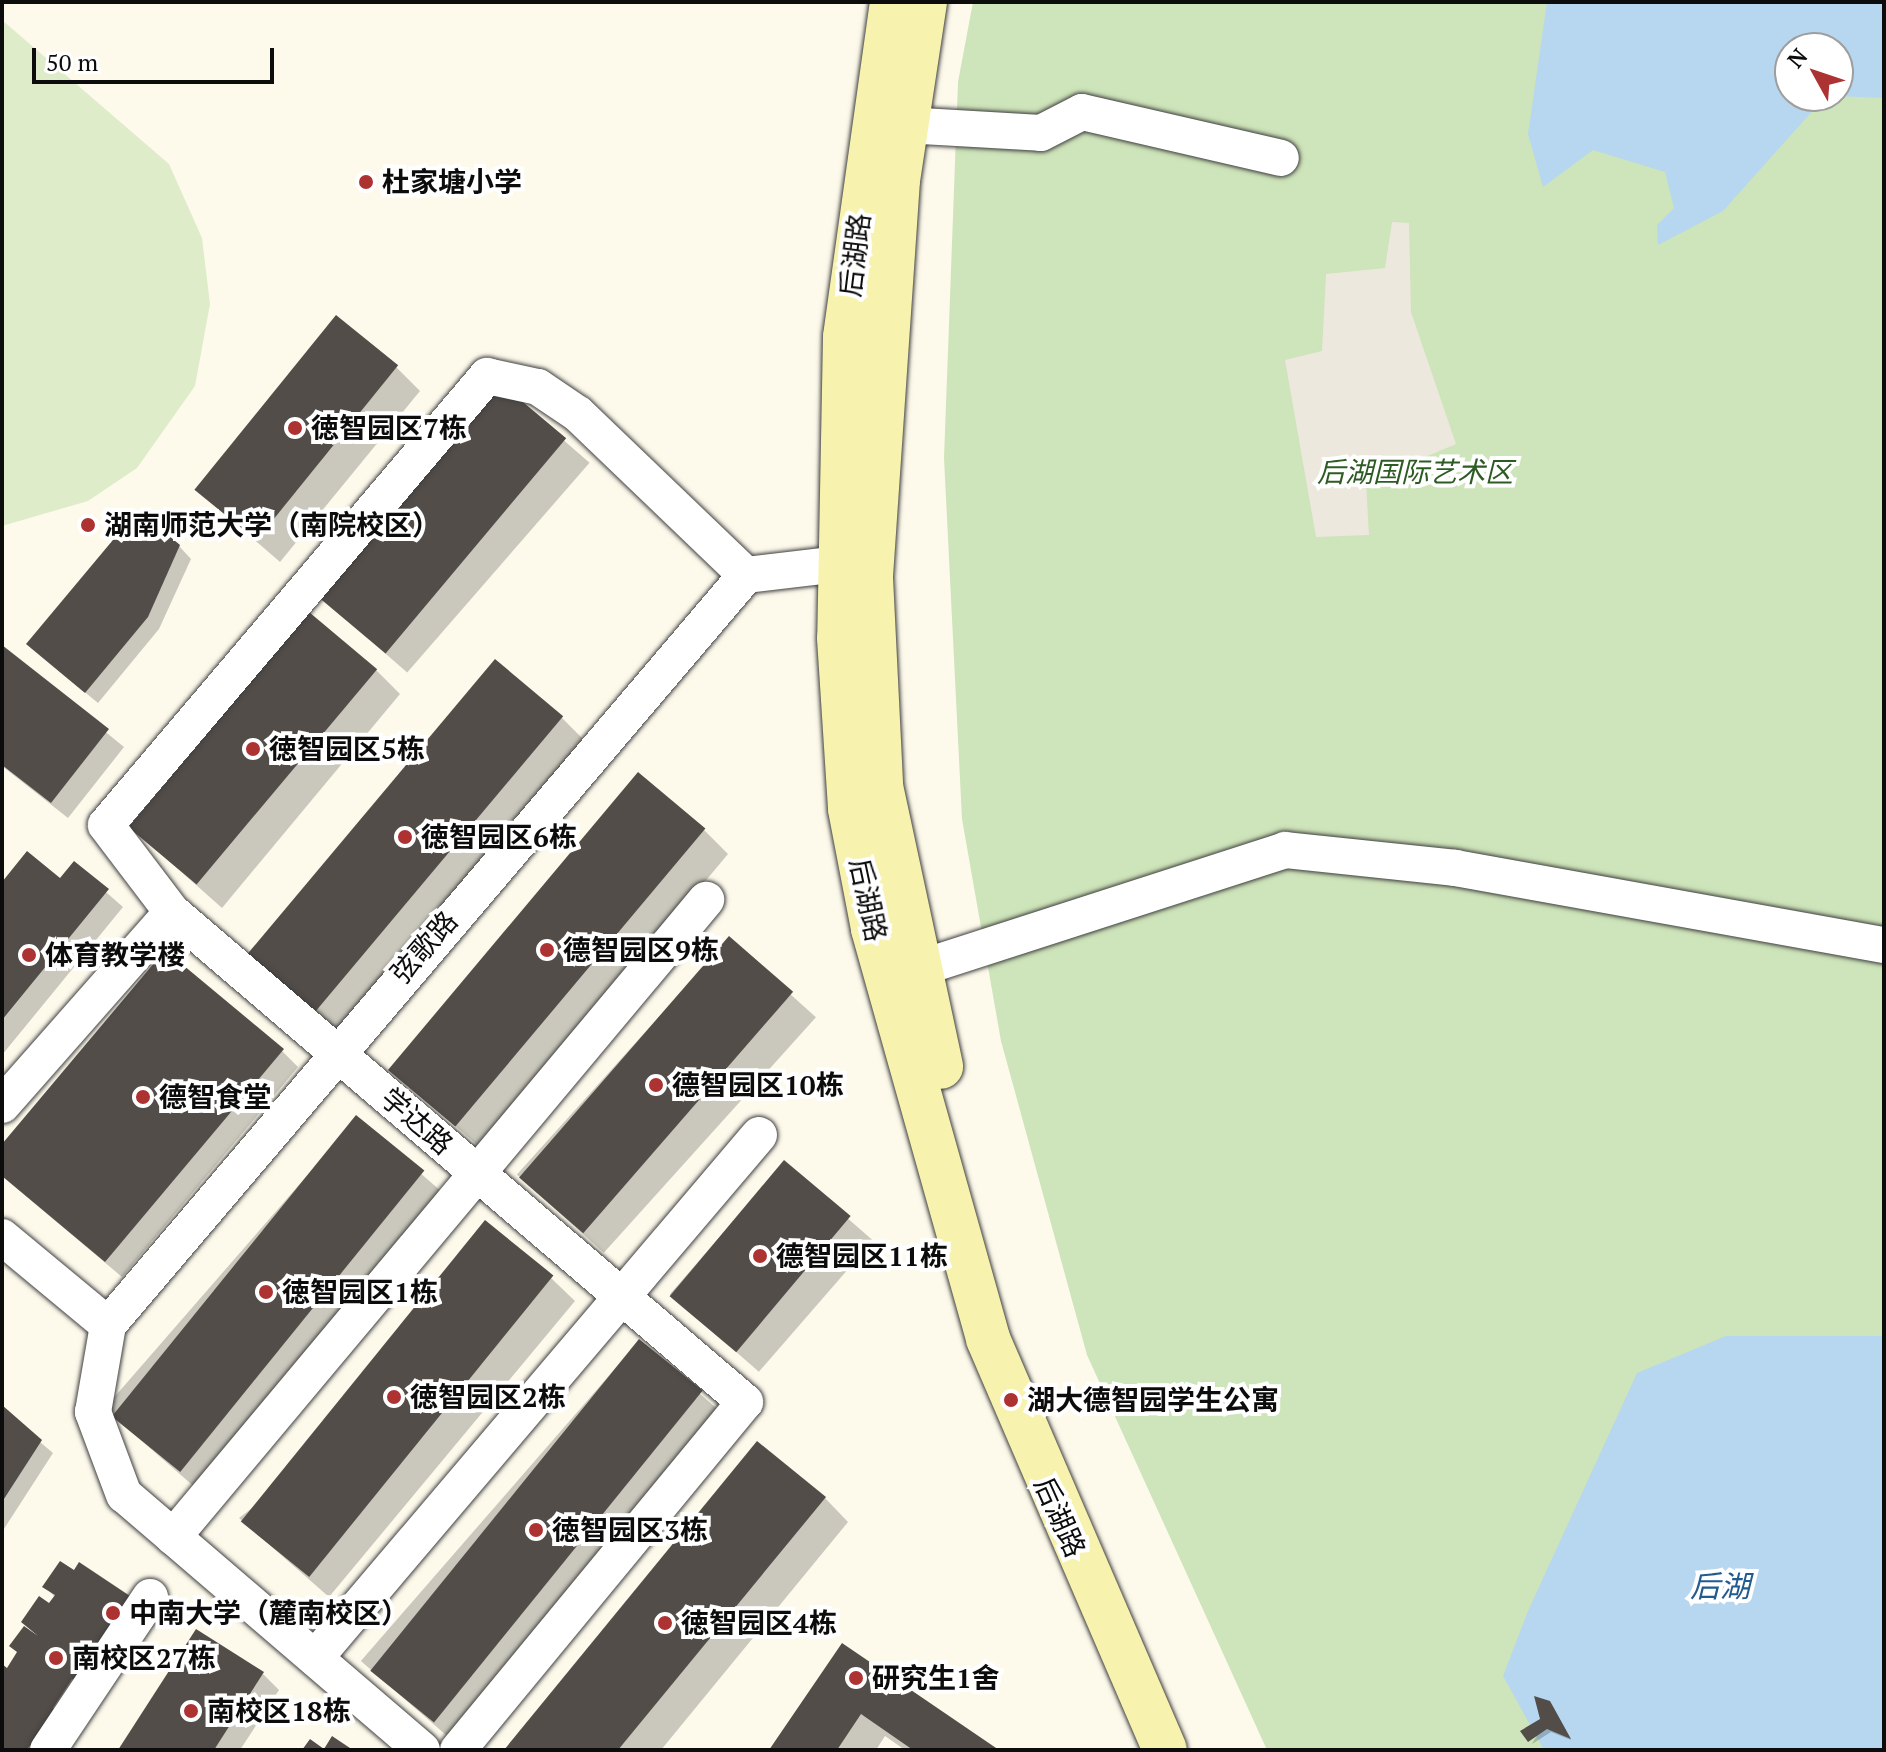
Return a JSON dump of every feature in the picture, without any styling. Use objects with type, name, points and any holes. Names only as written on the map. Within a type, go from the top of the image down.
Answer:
[{"type":"main road","name":"后湖路","points":[[892,2],[845,337],[839,564],[850,809],[873,929],[942,1182],[1028,1446],[1165,1750]]},
{"type":"main road","name":"后湖路","points":[[925,2],[904,125],[871,578],[881,786],[917,969],[969,1184],[1033,1388],[1194,1750]]},
{"type":"street","points":[[904,125],[1041,133],[1082,112],[1281,158]]},
{"type":"street","name":"学达路","points":[[458,1750],[745,1402],[172,912],[106,825],[487,376],[538,387],[578,414],[746,575]]},
{"type":"street","points":[[746,575],[839,564]]},
{"type":"street","name":"弦歌路","points":[[108,1325],[334,1050],[746,575]]},
{"type":"street","points":[[917,969],[1285,850],[1455,868],[1884,945]]},
{"type":"street","points":[[173,1537],[706,900]]},
{"type":"street","points":[[2,1105],[172,912]]},
{"type":"street","points":[[315,1658],[759,1135]]},
{"type":"street","points":[[2,1237],[108,1325],[93,1412],[124,1495],[422,1750]]},
{"type":"street","points":[[48,1750],[150,1597]]},
{"type":"green space","name":"后湖国际艺术区","points":[[973,2],[1884,2],[1884,1750],[1267,1750],[1087,1355],[1001,1041],[962,819],[944,458],[958,82]]},
{"type":"green space","points":[[2,20],[169,164],[202,238],[210,304],[195,386],[137,468],[88,501],[2,526]]},
{"type":"shaded area","points":[[1392,222],[1409,223],[1411,312],[1456,444],[1366,482],[1369,535],[1316,537],[1285,360],[1322,351],[1326,274],[1385,268]]},
{"type":"water","points":[[1547,2],[1884,2],[1884,98],[1854,97],[1854,32],[1774,32],[1774,112],[1812,112],[1723,211],[1658,245],[1657,225],[1674,208],[1665,172],[1593,150],[1543,187],[1528,134]]},
{"type":"water","name":"后湖","points":[[1726,1336],[1884,1336],[1884,1750],[1544,1750],[1503,1676],[1528,1611],[1637,1373]]},
{"type":"building","name":"徳智园区7栋","points":[[336,315],[398,365],[257,540],[194,490]]},
{"type":"building","points":[[498,381],[566,438],[386,653],[317,596]]},
{"type":"building","points":[[138,510],[180,545],[148,617],[85,693],[26,644]]},
{"type":"building","name":"徳智园区5栋","points":[[309,612],[377,669],[197,884],[128,827]]},
{"type":"building","points":[[2,645],[109,729],[51,803],[2,765]]},
{"type":"building","name":"徳智园区6栋","points":[[495,659],[563,716],[314,1013],[246,956]]},
{"type":"building","name":"德智园区9栋","points":[[638,772],[705,829],[455,1127],[388,1070]]},
{"type":"building","name":"体育教学楼","points":[[27,851],[60,878],[74,861],[109,889],[2,1020],[2,882]]},
{"type":"building","name":"德智园区10栋","points":[[729,936],[793,992],[583,1233],[519,1178]]},
{"type":"building","name":"德智食堂","points":[[165,950],[284,1049],[105,1262],[2,1176],[2,1144]]},
{"type":"building","name":"徳智园区1栋","points":[[356,1115],[424,1170],[180,1472],[112,1417]]},
{"type":"building","name":"德智园区11栋","points":[[784,1160],[851,1216],[736,1352],[670,1296]]},
{"type":"building","name":"徳智园区2栋","points":[[485,1220],[553,1275],[309,1577],[241,1522]]},
{"type":"building","name":"徳智园区3栋","points":[[639,1339],[703,1391],[434,1722],[370,1671]]},
{"type":"building","points":[[2,1405],[42,1440],[2,1502]]},
{"type":"building","name":"徳智园区4栋","points":[[757,1441],[826,1497],[618,1750],[504,1750]]},
{"type":"building","name":"南校区27栋","points":[[60,1561],[74,1570],[79,1562],[139,1602],[81,1685],[72,1679],[53,1708],[61,1713],[26,1750],[2,1750],[2,1664],[7,1668],[17,1652],[9,1646],[24,1626],[38,1636],[21,1622],[39,1596],[49,1603],[55,1595],[42,1587]]},
{"type":"building","name":"南校区18栋","points":[[196,1629],[264,1672],[214,1750],[118,1750]]},
{"type":"building","name":"研究生1舍","points":[[842,1643],[999,1750],[913,1750],[861,1714],[837,1750],[769,1750]]},
{"type":"building","points":[[1534,1696],[1550,1701],[1571,1739],[1547,1729],[1528,1742],[1520,1731],[1540,1719]]},
{"type":"building","points":[[332,1736],[353,1750],[302,1750],[310,1739],[324,1749]]},
{"type":"place","name":"杜家塘小学","points":[[366,182]]},
{"type":"place","name":"徳智园区7栋","points":[[295,428]]},
{"type":"place","name":"湖南师范大学（南院校区）","points":[[88,525]]},
{"type":"place","name":"徳智园区5栋","points":[[253,749]]},
{"type":"place","name":"徳智园区6栋","points":[[405,837]]},
{"type":"place","name":"德智园区9栋","points":[[547,950]]},
{"type":"place","name":"体育教学楼","points":[[29,955]]},
{"type":"place","name":"德智园区10栋","points":[[656,1085]]},
{"type":"place","name":"德智食堂","points":[[143,1097]]},
{"type":"place","name":"德智园区11栋","points":[[760,1256]]},
{"type":"place","name":"徳智园区1栋","points":[[266,1292]]},
{"type":"place","name":"徳智园区2栋","points":[[394,1397]]},
{"type":"place","name":"湖大德智园学生公寓","points":[[1011,1400]]},
{"type":"place","name":"徳智园区3栋","points":[[536,1530]]},
{"type":"place","name":"中南大学（麓南校区）","points":[[113,1613]]},
{"type":"place","name":"徳智园区4栋","points":[[665,1623]]},
{"type":"place","name":"南校区27栋","points":[[56,1658]]},
{"type":"place","name":"研究生1舍","points":[[856,1678]]},
{"type":"place","name":"南校区18栋","points":[[191,1711]]}]
